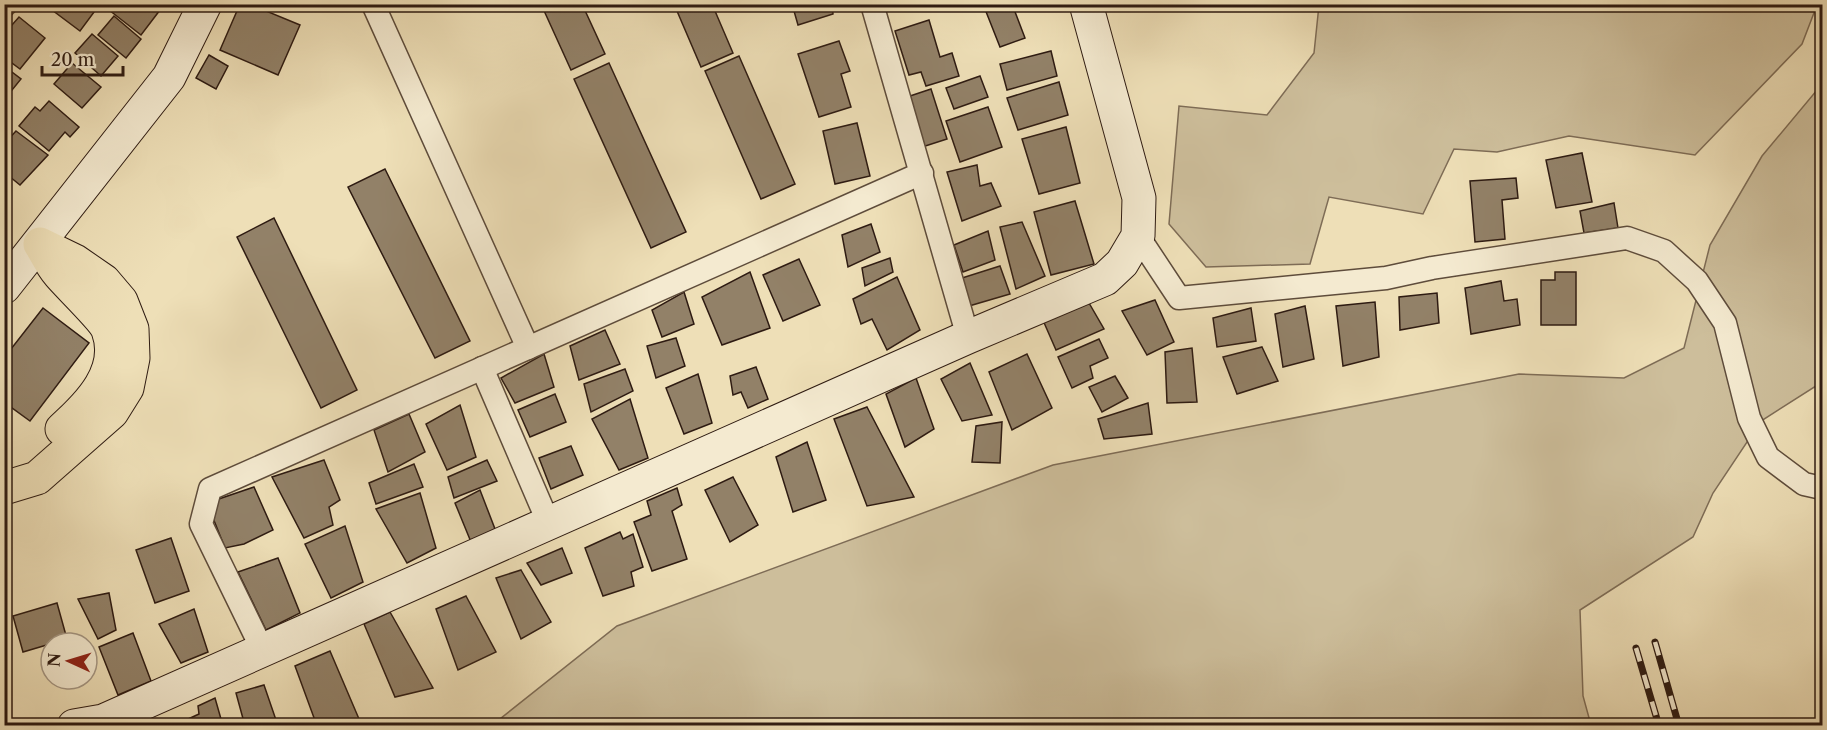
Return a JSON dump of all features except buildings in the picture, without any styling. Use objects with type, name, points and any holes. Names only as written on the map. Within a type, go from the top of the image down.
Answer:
[{"type":"highway","points":[[4,470],[36,453],[88,406],[104,383],[112,354],[108,329],[58,273],[40,244]]},
{"type":"highway","points":[[4,488],[37,478],[112,412],[127,388],[133,358],[132,329],[121,301],[104,281],[75,261],[40,244]]},
{"type":"street","points":[[6,282],[40,244],[169,77],[205,4]]},
{"type":"street","points":[[373,4],[528,348]]},
{"type":"street","points":[[872,4],[968,337]]},
{"type":"street","points":[[79,725],[103,721],[968,337],[1105,279],[1122,263],[1138,236],[1139,198],[1086,4]]},
{"type":"street","points":[[263,651],[201,524],[210,489],[922,173]]},
{"type":"street","points":[[1138,236],[1179,298],[1386,278],[1432,268],[1627,238],[1664,250],[1697,281],[1725,323],[1749,418],[1768,457],[1804,484],[1822,488]]},
{"type":"street","points":[[482,369],[549,524]]},
{"type":"shaded area","points":[[1319,4],[1817,5],[1802,44],[1695,155],[1569,136],[1497,152],[1454,149],[1423,214],[1329,197],[1310,264],[1206,267],[1169,224],[1179,106],[1267,115],[1314,53]]},
{"type":"shaded area","points":[[1822,84],[1822,384],[1761,421],[1713,493],[1693,537],[1580,610],[1583,696],[1591,725],[491,726],[617,626],[1053,465],[1519,374],[1624,378],[1684,348],[1710,245],[1762,156]]},
{"type":"railway","points":[[1655,642],[1679,726]]},
{"type":"railway","points":[[1636,648],[1659,726]]}]
